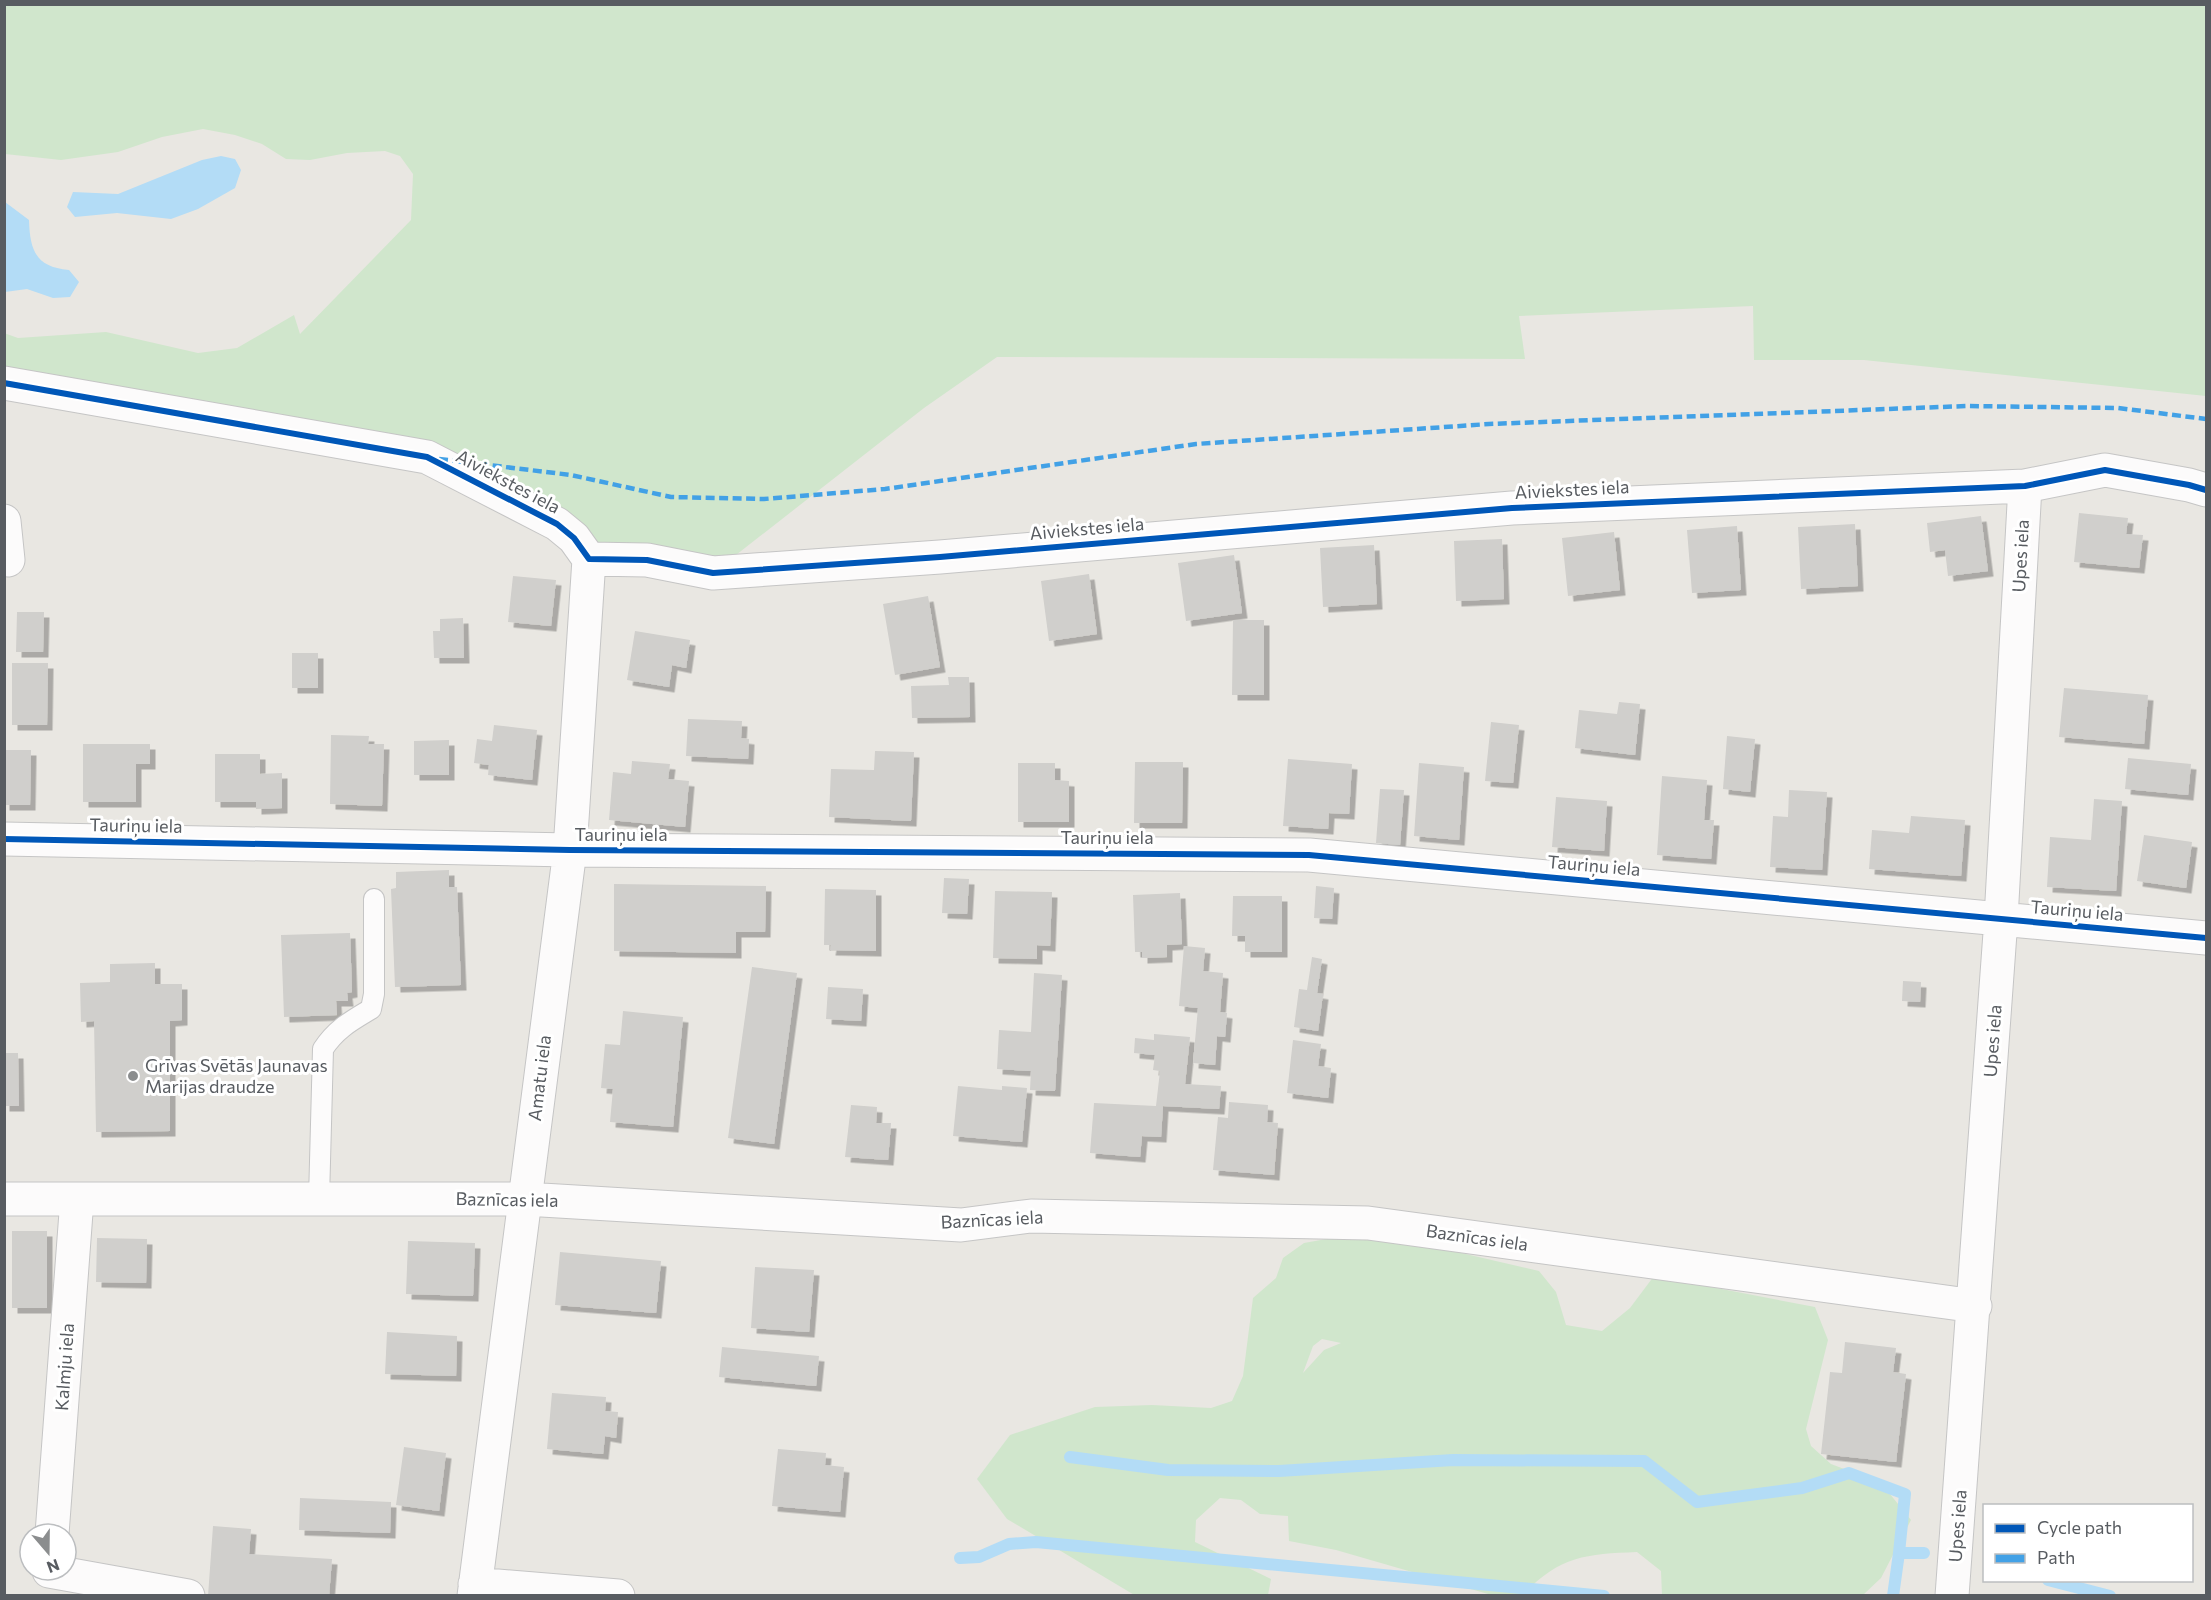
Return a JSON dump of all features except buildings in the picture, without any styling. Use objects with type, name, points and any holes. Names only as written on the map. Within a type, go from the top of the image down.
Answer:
[{"type":"street","name":"Aiviekstes iela","points":[[4,383],[427,458],[557,524],[574,538],[589,560],[647,560],[713,573],[952,556],[1512,508],[2025,486],[2105,470],[2189,484],[2206,490]]},
{"type":"street","name":"Upes iela","points":[[1952,1596],[1975,1306],[2001,919],[2025,486]]},
{"type":"street","points":[[4,521],[8,560]]},
{"type":"street","name":"Amatu iela","points":[[474,1590],[570,850],[589,560]]},
{"type":"street","name":"Tauriņu iela","points":[[4,839],[570,850],[1310,855],[2206,938]]},
{"type":"street","name":"Baznīcas iela","points":[[4,1199],[525,1199],[961,1225],[1031,1216],[1368,1223],[1975,1306]]},
{"type":"street","name":"Kalmju iela","points":[[53,1522],[78,1199]]},
{"type":"street","points":[[73,1582],[188,1596]]},
{"type":"street","points":[[474,1590],[618,1596]]},
{"type":"lane","points":[[319,1199],[323,1050],[346,1022],[371,1009],[374,994],[374,899]]},
{"type":"green space","points":[[5,5],[2206,5],[2206,396],[1864,360],[1754,360],[1753,306],[1519,316],[1525,359],[997,357],[924,408],[713,573],[589,559],[427,457],[5,383],[4,333],[18,338],[106,332],[198,353],[237,348],[294,315],[300,334],[411,220],[413,174],[400,156],[385,151],[347,153],[310,160],[286,159],[262,144],[235,135],[203,129],[162,137],[118,152],[61,160],[5,154]]},
{"type":"green space","points":[[1343,1236],[1457,1252],[1539,1271],[1556,1292],[1566,1325],[1602,1331],[1630,1308],[1654,1276],[1815,1307],[1828,1340],[1806,1429],[1811,1446],[1831,1464],[1881,1483],[1911,1520],[1881,1578],[1863,1595],[1662,1595],[1661,1571],[1637,1552],[1603,1554],[1574,1560],[1549,1572],[1523,1595],[1495,1596],[1336,1550],[1289,1541],[1288,1516],[1260,1514],[1241,1500],[1220,1498],[1196,1520],[1195,1542],[1271,1579],[1268,1595],[1136,1596],[1007,1519],[977,1479],[1010,1435],[1095,1407],[1152,1405],[1211,1408],[1232,1401],[1243,1376],[1253,1298],[1276,1278],[1283,1258],[1304,1243]],"holes":[[[1322,1339],[1341,1343],[1324,1350],[1303,1373],[1313,1346]]]},
{"type":"water","points":[[221,156],[235,159],[241,170],[235,188],[198,209],[171,219],[117,213],[75,217],[67,207],[73,192],[118,194],[202,160]]},
{"type":"water","points":[[5,202],[29,220],[33,249],[42,261],[69,270],[79,282],[70,297],[53,298],[27,289],[5,292]]},
{"type":"waterway","points":[[1070,1457],[1168,1470],[1279,1471],[1453,1460],[1644,1461],[1697,1502],[1802,1488],[1849,1473],[1905,1494],[1899,1553]]},
{"type":"waterway","points":[[960,1558],[979,1557],[1009,1544],[1036,1542],[1604,1596]]},
{"type":"waterway","points":[[1893,1596],[1899,1553],[1924,1553]]},
{"type":"waterway","points":[[2056,1582],[2110,1596]]},
{"type":"marked path","points":[[439,459],[571,475],[671,497],[764,499],[885,489],[1196,444],[1489,424],[1967,406],[2118,408],[2206,419]]},
{"type":"cycle path","points":[[4,383],[427,457],[557,524],[574,538],[589,559],[647,560],[713,573],[940,557],[1512,508],[2025,486],[2105,470],[2206,490]]},
{"type":"cycle path","points":[[4,839],[570,850],[1309,855],[2206,938]]},
{"type":"place","name":"Grīvas Svētās Jaunavas Marijas draudze","points":[[133,1076]]}]
